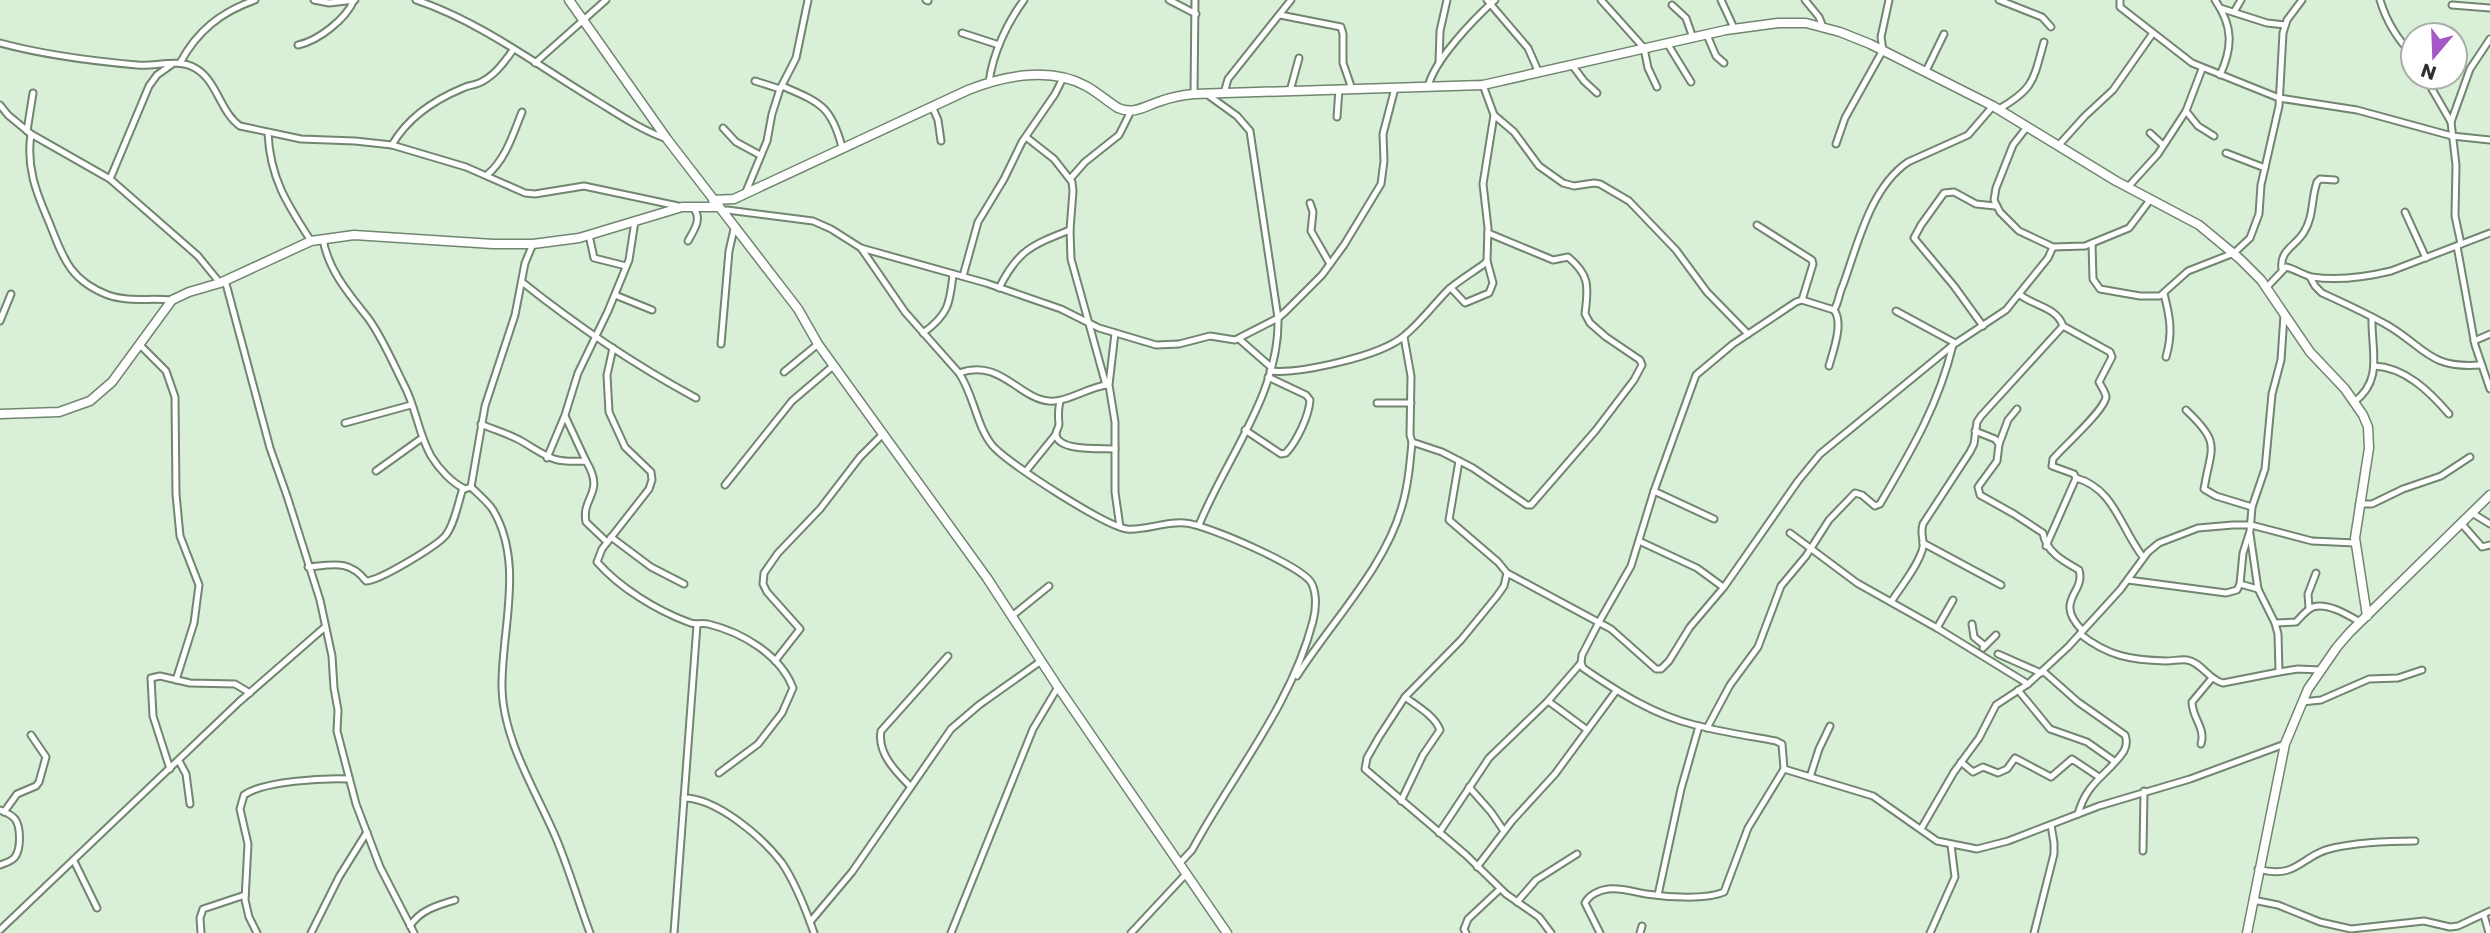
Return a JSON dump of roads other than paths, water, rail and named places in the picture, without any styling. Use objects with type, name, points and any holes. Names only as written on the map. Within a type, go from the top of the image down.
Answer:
[{"type":"main road","points":[[569,0],[667,139],[798,309],[833,366],[947,522],[1227,933]]},
{"type":"main road","points":[[0,414],[59,412],[90,401],[112,382],[172,300],[311,241],[372,236],[533,244],[589,235],[682,207],[718,205],[932,106],[989,82],[1014,76],[1063,78],[1087,86],[1118,108],[1131,111],[1177,96],[1206,93],[1483,85],[1734,28],[1790,22],[1823,27],[1870,44],[1996,108],[2150,200],[2199,225],[2234,253],[2267,287],[2310,352],[2354,402],[2368,427],[2370,439],[2355,543],[2364,619]]},
{"type":"main road","points":[[693,208],[718,205],[734,199]]},
{"type":"main road","points":[[2247,933],[2285,744],[2301,702],[2337,647],[2490,495]]},
{"type":"main road","points":[[2362,594],[2377,607]]},
{"type":"street","points":[[110,179],[149,86],[157,75],[177,63],[206,27],[228,11],[255,0]]},
{"type":"street","points":[[298,45],[308,43],[340,20],[349,12],[354,0],[329,3],[314,0]]},
{"type":"street","points":[[416,0],[447,12],[640,127],[667,139]]},
{"type":"street","points":[[535,63],[606,0]]},
{"type":"street","points":[[746,194],[770,132],[772,114],[781,88],[796,58],[808,0]]},
{"type":"street","points":[[989,82],[999,45],[1024,0]]},
{"type":"street","points":[[1169,0],[1196,14]]},
{"type":"street","points":[[1194,94],[1195,0]]},
{"type":"street","points":[[1224,93],[1228,79],[1292,0]]},
{"type":"street","points":[[1439,63],[1440,31],[1447,0]]},
{"type":"street","points":[[1601,0],[1644,48],[1648,68],[1657,87]]},
{"type":"street","points":[[1721,0],[1734,28]]},
{"type":"street","points":[[1805,0],[1823,27]]},
{"type":"street","points":[[1836,144],[1845,118],[1883,50],[1881,37],[1889,0]]},
{"type":"street","points":[[1999,0],[2042,17],[2051,27]]},
{"type":"street","points":[[2120,0],[2120,6],[2182,57],[2202,69],[2279,98],[2357,110],[2452,136],[2490,141]]},
{"type":"street","points":[[2215,0],[2227,19],[2228,51],[2220,75]]},
{"type":"street","points":[[2227,19],[2241,0]]},
{"type":"street","points":[[2092,243],[2093,279],[2100,289],[2153,297],[2164,293],[2194,268],[2234,253],[2249,238],[2259,214],[2261,185],[2279,98],[2280,54],[2286,25],[2301,0]]},
{"type":"street","points":[[2380,0],[2399,36]]},
{"type":"street","points":[[1428,87],[1439,63],[1490,1],[1528,48],[1539,73]]},
{"type":"street","points":[[1672,5],[1686,18],[1693,38]]},
{"type":"street","points":[[2452,5],[2490,8]]},
{"type":"street","points":[[2220,8],[2267,23],[2286,25]]},
{"type":"street","points":[[1280,15],[1340,27],[1343,34],[1343,63],[1346,75],[1336,117]]},
{"type":"street","points":[[962,33],[999,45]]},
{"type":"street","points":[[2058,146],[2113,90],[2154,33]]},
{"type":"street","points":[[1926,71],[1944,34]]},
{"type":"street","points":[[1707,35],[1716,56],[1724,63]]},
{"type":"street","points":[[1870,44],[1877,43],[1881,37]]},
{"type":"street","points":[[2490,39],[2470,68],[2451,122],[2456,164],[2455,216],[2459,245],[2474,341],[2490,389]]},
{"type":"street","points":[[1834,310],[1873,205],[1889,180],[1908,162],[1968,135],[1996,108],[2027,90],[2035,76],[2044,42]]},
{"type":"street","points":[[0,43],[24,50],[122,64],[145,66],[177,63],[194,67],[203,74],[233,121],[240,126],[268,133],[301,139],[392,145],[466,167],[525,193],[584,186],[682,207]]},
{"type":"street","points":[[1667,43],[1691,82]]},
{"type":"street","points":[[392,145],[414,116],[443,96],[481,83],[513,50]]},
{"type":"street","points":[[1290,91],[1298,58]]},
{"type":"street","points":[[1572,65],[1597,93]]},
{"type":"street","points":[[2128,187],[2163,145],[2186,111],[2202,69]]},
{"type":"street","points":[[963,276],[978,222],[1063,78]]},
{"type":"street","points":[[755,80],[822,104],[836,126],[842,147]]},
{"type":"street","points":[[1451,288],[1465,303],[1489,293],[1493,283],[1487,261],[1488,233],[1483,184],[1494,115],[1483,85]]},
{"type":"street","points":[[718,205],[813,221],[861,248],[963,276],[1061,309],[1115,333],[1165,346],[1210,337],[1239,339],[1278,318],[1345,245],[1381,184],[1383,134],[1395,88]]},
{"type":"street","points":[[2433,91],[2451,122]]},
{"type":"street","points":[[33,93],[29,162],[37,196],[58,249],[76,275],[86,284],[109,296],[172,300]]},
{"type":"street","points":[[1199,525],[1270,372],[1279,336],[1250,131],[1237,116],[1206,93]]},
{"type":"street","points":[[0,106],[29,132],[110,179],[198,256],[222,281],[270,448],[320,600],[332,656],[338,710],[337,731],[349,779],[392,893],[414,933]]},
{"type":"street","points":[[932,106],[938,120],[941,141]]},
{"type":"street","points":[[1070,179],[1085,162],[1119,135],[1131,111]]},
{"type":"street","points":[[2186,111],[2198,126],[2214,136]]},
{"type":"street","points":[[487,175],[503,156],[522,112]]},
{"type":"street","points":[[1494,115],[1514,132],[1539,166],[1563,183],[1574,187],[1600,184],[1629,201],[1676,250],[1707,292],[1748,334]]},
{"type":"street","points":[[1996,206],[1996,188],[2013,145],[2026,127]]},
{"type":"street","points":[[723,128],[736,142],[760,155]]},
{"type":"street","points":[[268,133],[271,161],[282,194],[311,241]]},
{"type":"street","points":[[2150,133],[2163,145]]},
{"type":"street","points":[[1026,137],[1054,159],[1070,179],[1073,191],[1070,230],[1074,274],[1091,324],[1115,422],[1115,492],[1120,527]]},
{"type":"street","points":[[2226,153],[2265,168]]},
{"type":"street","points":[[2282,269],[2282,258],[2286,250],[2300,239],[2310,221],[2317,182],[2320,179],[2335,180]]},
{"type":"street","points":[[1983,326],[1914,238],[1944,193],[1954,192],[1976,204],[1996,206],[2020,231],[2053,247],[2066,248],[2092,243],[2129,228],[2150,200]]},
{"type":"street","points":[[1310,203],[1313,212],[1311,231],[1330,264]]},
{"type":"street","points":[[688,241],[698,217],[693,208]]},
{"type":"street","points":[[2405,212],[2426,258]]},
{"type":"street","points":[[547,458],[565,415],[570,395],[626,266],[633,244],[635,221]]},
{"type":"street","points":[[1758,225],[1812,260],[1802,300]]},
{"type":"street","points":[[721,345],[729,251],[734,229]]},
{"type":"street","points":[[999,288],[1006,274],[1027,249],[1070,230]]},
{"type":"street","points":[[1412,442],[1459,461],[1531,505],[1597,430],[1642,365],[1640,360],[1590,323],[1585,314],[1587,284],[1583,273],[1568,257],[1553,260],[1488,233]]},
{"type":"street","points":[[2267,287],[2282,269],[2289,267],[2310,277],[2376,275],[2490,233]]},
{"type":"street","points":[[589,235],[594,258],[626,266]]},
{"type":"street","points":[[323,239],[327,257],[356,306],[368,319],[406,388],[422,438],[432,458],[454,483],[463,488],[471,487]]},
{"type":"street","points":[[471,487],[481,424],[515,315],[526,263],[533,244]]},
{"type":"street","points":[[1459,461],[1449,520],[1507,573],[1599,622],[1624,639],[1656,669],[1661,669],[1820,454],[1954,344],[2006,310],[2048,258],[2053,247]]},
{"type":"street","points":[[861,248],[905,312],[966,383],[981,424],[993,445],[1026,471],[1090,513],[1120,527],[1128,529],[1163,523],[1199,525],[1303,573],[1312,583],[1314,618],[1290,687]]},
{"type":"street","points":[[1270,372],[1319,366],[1380,350],[1404,337],[1451,288],[1487,261]]},
{"type":"street","points":[[923,333],[943,317],[953,274]]},
{"type":"street","points":[[2310,277],[2322,293],[2390,326],[2440,362],[2454,366],[2480,365]]},
{"type":"street","points":[[522,282],[641,368],[696,398]]},
{"type":"street","points":[[0,321],[11,293]]},
{"type":"street","points":[[2164,293],[2172,325],[2166,357]]},
{"type":"street","points":[[615,295],[652,310]]},
{"type":"street","points":[[2019,295],[2057,314],[2063,326],[2110,352],[2112,357],[2099,382],[2105,400],[2052,463],[2055,468],[2074,474],[2076,478],[2100,489],[2114,507],[2143,557]]},
{"type":"street","points":[[1600,933],[1585,903],[1600,891],[1612,888],[1658,895],[1702,896],[1724,892],[1748,828],[1784,769],[1782,744],[1699,726],[1650,709],[1616,691],[1583,668],[1582,655],[1631,566],[1654,491],[1696,375],[1781,310],[1802,300],[1834,310],[1838,316],[1829,366]]},
{"type":"street","points":[[1896,311],[1954,344]]},
{"type":"street","points":[[2128,580],[2226,593],[2236,590],[2240,584],[2252,507],[2265,469],[2272,394],[2281,360],[2284,315]]},
{"type":"street","points":[[2354,402],[2363,396],[2375,374],[2372,317]]},
{"type":"street","points":[[1891,602],[1911,571],[1923,543],[1920,531],[1923,524],[1974,444],[1975,430],[1981,416],[2063,326]]},
{"type":"street","points":[[1107,385],[1115,333]]},
{"type":"street","points":[[2474,341],[2490,334]]},
{"type":"street","points":[[1179,864],[1192,850],[1290,687],[1376,563],[1391,536],[1406,491],[1412,442],[1411,376],[1404,337]]},
{"type":"street","points":[[1239,339],[1270,372],[1310,400],[1310,408],[1286,453],[1281,454],[1245,430]]},
{"type":"street","points":[[784,372],[818,344]]},
{"type":"street","points":[[1707,728],[1730,685],[1758,647],[1781,586],[1810,550],[1829,520],[1854,492],[1875,506],[1880,504],[1927,421],[1954,344]]},
{"type":"street","points":[[140,345],[166,371],[175,397],[176,494],[180,536],[199,585],[194,623],[176,680]]},
{"type":"street","points":[[613,348],[607,375],[609,412],[625,447],[650,472],[652,480],[649,489],[596,559],[599,565],[636,595],[696,625],[706,623],[757,646],[775,661],[792,683],[791,695],[782,713],[758,744],[719,773]]},
{"type":"street","points":[[725,485],[792,401],[833,366]]},
{"type":"street","points":[[2374,366],[2400,371],[2449,414]]},
{"type":"street","points":[[959,373],[970,369],[995,374],[1012,381],[1037,398],[1060,401],[1085,390],[1107,385]]},
{"type":"street","points":[[1026,471],[1056,434],[1060,401]]},
{"type":"street","points":[[1377,402],[1410,403]]},
{"type":"street","points":[[345,423],[411,405]]},
{"type":"street","points":[[2017,409],[2008,420],[1999,444],[1997,461],[1979,487],[1980,495],[2043,533],[2046,546],[2064,562],[2079,570],[2081,574],[2071,597],[2070,607],[2081,632],[2104,651],[2119,656],[2192,661],[2216,682],[2232,683],[2309,668],[2320,670]]},
{"type":"street","points":[[2186,410],[2207,431],[2211,440],[2210,464],[2204,489],[2216,496],[2252,507]]},
{"type":"street","points":[[565,415],[594,476],[595,490],[586,509],[586,522],[650,567],[684,584]]},
{"type":"street","points":[[481,424],[523,442],[547,458],[566,463],[586,461]]},
{"type":"street","points":[[1975,430],[1999,444]]},
{"type":"street","points":[[1056,434],[1061,442],[1083,449],[1115,449]]},
{"type":"street","points":[[775,661],[800,629],[767,592],[763,584],[764,573],[778,553],[820,509],[860,457],[882,435]]},
{"type":"street","points":[[376,471],[422,438]]},
{"type":"street","points":[[2359,504],[2372,504],[2403,489],[2441,477],[2470,457]]},
{"type":"street","points":[[2046,546],[2076,478]]},
{"type":"street","points":[[471,487],[492,508],[503,532],[510,563],[502,690],[510,731],[522,767],[562,853],[590,933]]},
{"type":"street","points":[[308,566],[344,564],[361,574],[366,581],[377,578],[435,545],[444,537],[450,529],[463,488]]},
{"type":"street","points":[[1654,491],[1714,519]]},
{"type":"street","points":[[2472,512],[2490,524]]},
{"type":"street","points":[[2461,523],[2482,547],[2490,545]]},
{"type":"street","points":[[1921,829],[1961,762],[1979,738],[1996,705],[2042,672],[2128,580],[2143,557],[2159,543],[2197,528],[2250,528],[2312,541],[2355,543]]},
{"type":"street","points":[[2250,528],[2258,589],[2275,623],[2280,650],[2279,672]]},
{"type":"street","points":[[1790,533],[1857,583],[2028,684]]},
{"type":"street","points":[[1639,541],[1697,568],[1723,587]]},
{"type":"street","points":[[1923,543],[2001,585]]},
{"type":"street","points":[[1507,573],[1504,586],[1461,640],[1405,697],[1364,765],[1369,773],[1500,889],[1539,916],[1551,933]]},
{"type":"street","points":[[2309,608],[2308,594],[2316,573]]},
{"type":"street","points":[[2240,584],[2258,589]]},
{"type":"street","points":[[1012,616],[1049,586]]},
{"type":"street","points":[[1937,628],[1953,600]]},
{"type":"street","points":[[2275,623],[2296,622],[2309,608],[2317,606],[2364,619]]},
{"type":"street","points":[[1972,624],[1974,637],[1985,646]]},
{"type":"street","points":[[674,933],[696,625]]},
{"type":"street","points":[[0,930],[250,693],[325,627]]},
{"type":"street","points":[[1978,653],[1996,635]]},
{"type":"street","points":[[1998,654],[2042,672],[2078,702],[2125,734],[2127,740],[2124,750],[2099,777],[2084,799],[2078,814]]},
{"type":"street","points":[[911,786],[891,766],[880,738],[881,731],[948,656]]},
{"type":"street","points":[[810,922],[852,872],[951,729],[979,705],[1041,661]]},
{"type":"street","points":[[1439,833],[1489,758],[1548,701],[1581,663]]},
{"type":"street","points":[[2301,702],[2321,700],[2369,678],[2398,678],[2422,670]]},
{"type":"street","points":[[170,769],[153,716],[149,682],[153,677],[160,676],[190,683],[235,684],[250,693]]},
{"type":"street","points":[[2201,744],[2203,734],[2194,715],[2192,702],[2212,678]]},
{"type":"street","points":[[951,933],[1033,729],[1058,687]]},
{"type":"street","points":[[2018,690],[2050,729],[2087,742],[2114,761]]},
{"type":"street","points":[[1477,867],[1504,831],[1555,774],[1616,691]]},
{"type":"street","points":[[1401,801],[1423,755],[1440,730],[1437,723],[1405,697]]},
{"type":"street","points":[[1548,701],[1587,729]]},
{"type":"street","points":[[1658,895],[1681,789],[1699,726]]},
{"type":"street","points":[[1810,776],[1830,726]]},
{"type":"street","points":[[0,865],[12,860],[19,849],[18,824],[14,817],[2,811],[17,794],[36,786],[43,773],[46,757],[31,735]]},
{"type":"street","points":[[1784,769],[1873,796],[1937,841],[1977,849],[1995,846],[2078,814],[2144,791],[2190,779],[2285,744]]},
{"type":"street","points":[[1961,762],[1973,772],[1983,767],[1998,773],[2007,769],[2015,758],[2051,777],[2072,759],[2099,777]]},
{"type":"street","points":[[178,761],[186,774],[190,804]]},
{"type":"street","points":[[257,933],[249,917],[245,895],[248,844],[240,809],[244,795],[254,788],[265,786],[324,778],[349,779]]},
{"type":"street","points":[[1469,787],[1504,831]]},
{"type":"street","points":[[2143,851],[2144,791]]},
{"type":"street","points":[[684,798],[710,803],[761,840],[787,872],[814,933]]},
{"type":"street","points":[[2034,933],[2054,855],[2051,825]]},
{"type":"street","points":[[311,933],[339,877],[367,832]]},
{"type":"street","points":[[2258,869],[2280,873],[2332,848],[2366,842],[2415,841]]},
{"type":"street","points":[[1930,933],[1955,877],[1951,845]]},
{"type":"street","points":[[1517,902],[1536,880],[1577,854]]},
{"type":"street","points":[[74,861],[97,908]]},
{"type":"street","points":[[1131,933],[1186,874]]},
{"type":"street","points":[[1466,933],[1465,924],[1468,919],[1500,889]]},
{"type":"street","points":[[201,933],[200,918],[203,909],[245,895]]},
{"type":"street","points":[[410,926],[427,910],[456,900]]},
{"type":"street","points":[[2253,900],[2278,905],[2346,931],[2424,921],[2458,926],[2487,913],[2489,933]]},
{"type":"street","points":[[2439,924],[2441,933]]}]
